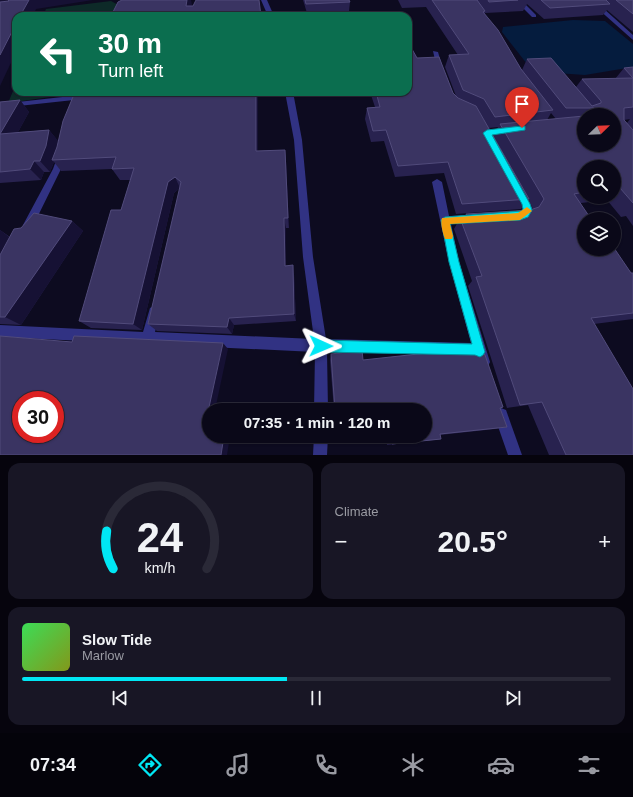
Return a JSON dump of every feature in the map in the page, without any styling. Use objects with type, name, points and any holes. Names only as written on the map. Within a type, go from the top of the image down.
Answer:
[{"type":"street","points":[[264,0],[269,12]]},
{"type":"street","points":[[518,0],[534,16]]},
{"type":"street","points":[[591,0],[633,38]]},
{"type":"street","points":[[435,52],[444,79]]},
{"type":"street","points":[[290,96],[298,140],[308,257],[321,346],[321,403]]},
{"type":"street","points":[[0,106],[79,98]]},
{"type":"street","points":[[25,231],[57,169],[64,144]]},
{"type":"street","points":[[437,182],[454,262],[487,372]]},
{"type":"street","points":[[505,217],[520,216],[525,214],[528,210],[515,185]]},
{"type":"street","points":[[445,220],[483,218]]},
{"type":"street","points":[[148,337],[157,299]]},
{"type":"street","points":[[0,331],[321,346],[476,349],[480,352]]},
{"type":"street","points":[[497,402],[515,455]]},
{"type":"street","points":[[320,455],[321,443]]},
{"type":"green space","points":[[111,1],[122,7],[112,12],[45,12],[46,9]]},
{"type":"green space","points":[[12,94],[12,96],[57,96],[8,103]]},
{"type":"water","points":[[573,20],[605,21],[633,44],[633,67],[585,75],[556,73],[531,69],[502,32],[503,27]]},
{"type":"building","points":[[8,0],[29,0],[22,12],[12,12],[12,32],[0,55],[0,2],[9,1]]},
{"type":"building","points":[[122,0],[187,0],[186,6],[193,6],[196,0],[259,0],[260,12],[113,12],[118,2]]},
{"type":"building","points":[[305,0],[349,0],[350,2],[306,4]]},
{"type":"building","points":[[432,0],[477,0],[485,11],[483,12],[498,30],[521,69],[553,110],[495,117],[484,99],[463,90],[449,55],[469,54]]},
{"type":"building","points":[[488,0],[518,0],[489,2]]},
{"type":"building","points":[[541,0],[606,0],[610,4],[550,8]]},
{"type":"building","points":[[616,0],[633,0],[633,14]]},
{"type":"building","points":[[412,49],[417,58],[439,57],[453,93],[458,98],[476,106],[529,199],[462,204],[448,162],[398,166],[386,130],[373,131],[367,108],[380,107],[377,96],[412,96]]},
{"type":"building","points":[[551,58],[592,106],[601,103],[601,101],[582,79],[633,78],[633,107],[624,108],[624,120],[633,130],[633,203],[621,189],[621,160],[577,160],[577,193],[574,194],[577,198],[577,204],[581,204],[586,212],[577,212],[577,256],[619,256],[631,273],[633,273],[633,313],[591,318],[633,389],[633,455],[566,455],[542,402],[520,405],[476,277],[482,276],[460,218],[468,217],[466,214],[530,210],[539,207],[544,199],[500,124],[577,117],[577,152],[621,152],[621,108],[566,108],[527,59]]},
{"type":"building","points":[[633,67],[633,78],[624,68]]},
{"type":"building","points":[[73,96],[256,96],[256,151],[285,150],[288,218],[284,218],[285,266],[293,265],[294,314],[229,318],[227,327],[148,324],[181,182],[175,177],[168,182],[133,324],[79,321],[111,210],[121,210],[134,168],[112,169],[116,157],[52,160],[57,147],[63,121]]},
{"type":"building","points":[[20,100],[0,134],[0,102]]},
{"type":"building","points":[[49,130],[46,146],[40,161],[34,161],[30,169],[0,172],[0,134]]},
{"type":"building","points":[[34,213],[72,221],[5,317],[0,317],[0,255],[14,229],[21,228]]},
{"type":"building","points":[[0,336],[72,342],[74,336],[223,343],[210,403],[202,403],[202,443],[223,443],[221,455],[0,455]]},
{"type":"building","points":[[362,350],[363,360],[455,350],[481,351],[485,355],[503,407],[500,408],[507,427],[440,434],[441,439],[432,440],[432,403],[334,403],[331,354]]},
{"type":"slow traffic","points":[[449,236],[445,220],[520,216],[525,214],[527,211]]},
{"type":"route","points":[[321,346],[476,349],[480,352],[454,262],[445,220],[520,216],[525,214],[528,210],[526,204],[487,133],[522,128]]}]
